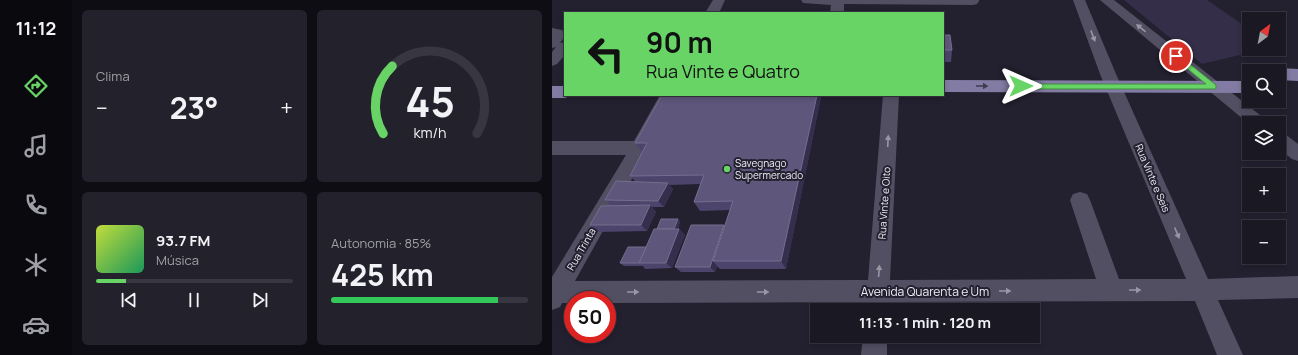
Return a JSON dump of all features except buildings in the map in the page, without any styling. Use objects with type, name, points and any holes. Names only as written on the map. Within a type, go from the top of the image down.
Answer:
[{"type":"main road","points":[[944,74],[1111,80],[1213,87],[1242,87]]},
{"type":"main road","points":[[944,86],[1111,80],[1199,74],[1242,74]]},
{"type":"main road","points":[[1286,74],[1298,75]]},
{"type":"main road","points":[[552,78],[564,78]]},
{"type":"main road","points":[[1286,87],[1298,87]]},
{"type":"main road","points":[[552,92],[564,92]]},
{"type":"street","points":[[713,12],[719,0]]},
{"type":"street","points":[[807,0],[838,5],[878,7],[973,1]]},
{"type":"street","name":"Rua Vinte e Seis","points":[[1079,0],[1111,80],[1230,355]]},
{"type":"street","points":[[1106,0],[1250,116]]},
{"type":"street","points":[[552,26],[564,26]]},
{"type":"street","points":[[552,32],[559,35],[552,44]]},
{"type":"street","points":[[552,61],[564,47]]},
{"type":"street","name":"Rua Trinta","points":[[553,294],[639,148],[667,96]]},
{"type":"street","name":"Rua Vinte e Oito","points":[[877,301],[891,96]]},
{"type":"street","points":[[1286,145],[1298,154]]},
{"type":"street","points":[[552,148],[639,148]]},
{"type":"street","points":[[1080,200],[1111,290]]},
{"type":"street","name":"Avenida Quarenta e Um","points":[[553,294],[877,301],[1111,290],[1201,290],[1298,286]]},
{"type":"street","points":[[874,355],[875,343]]},
{"type":"shaded area","points":[[1124,0],[1207,0],[1242,24],[1242,54],[1202,64]]},
{"type":"place","name":"Savegnago Supermercado","points":[[727,169]]},
{"type":"route","points":[[1021,86],[1213,87],[1176,56]]}]
